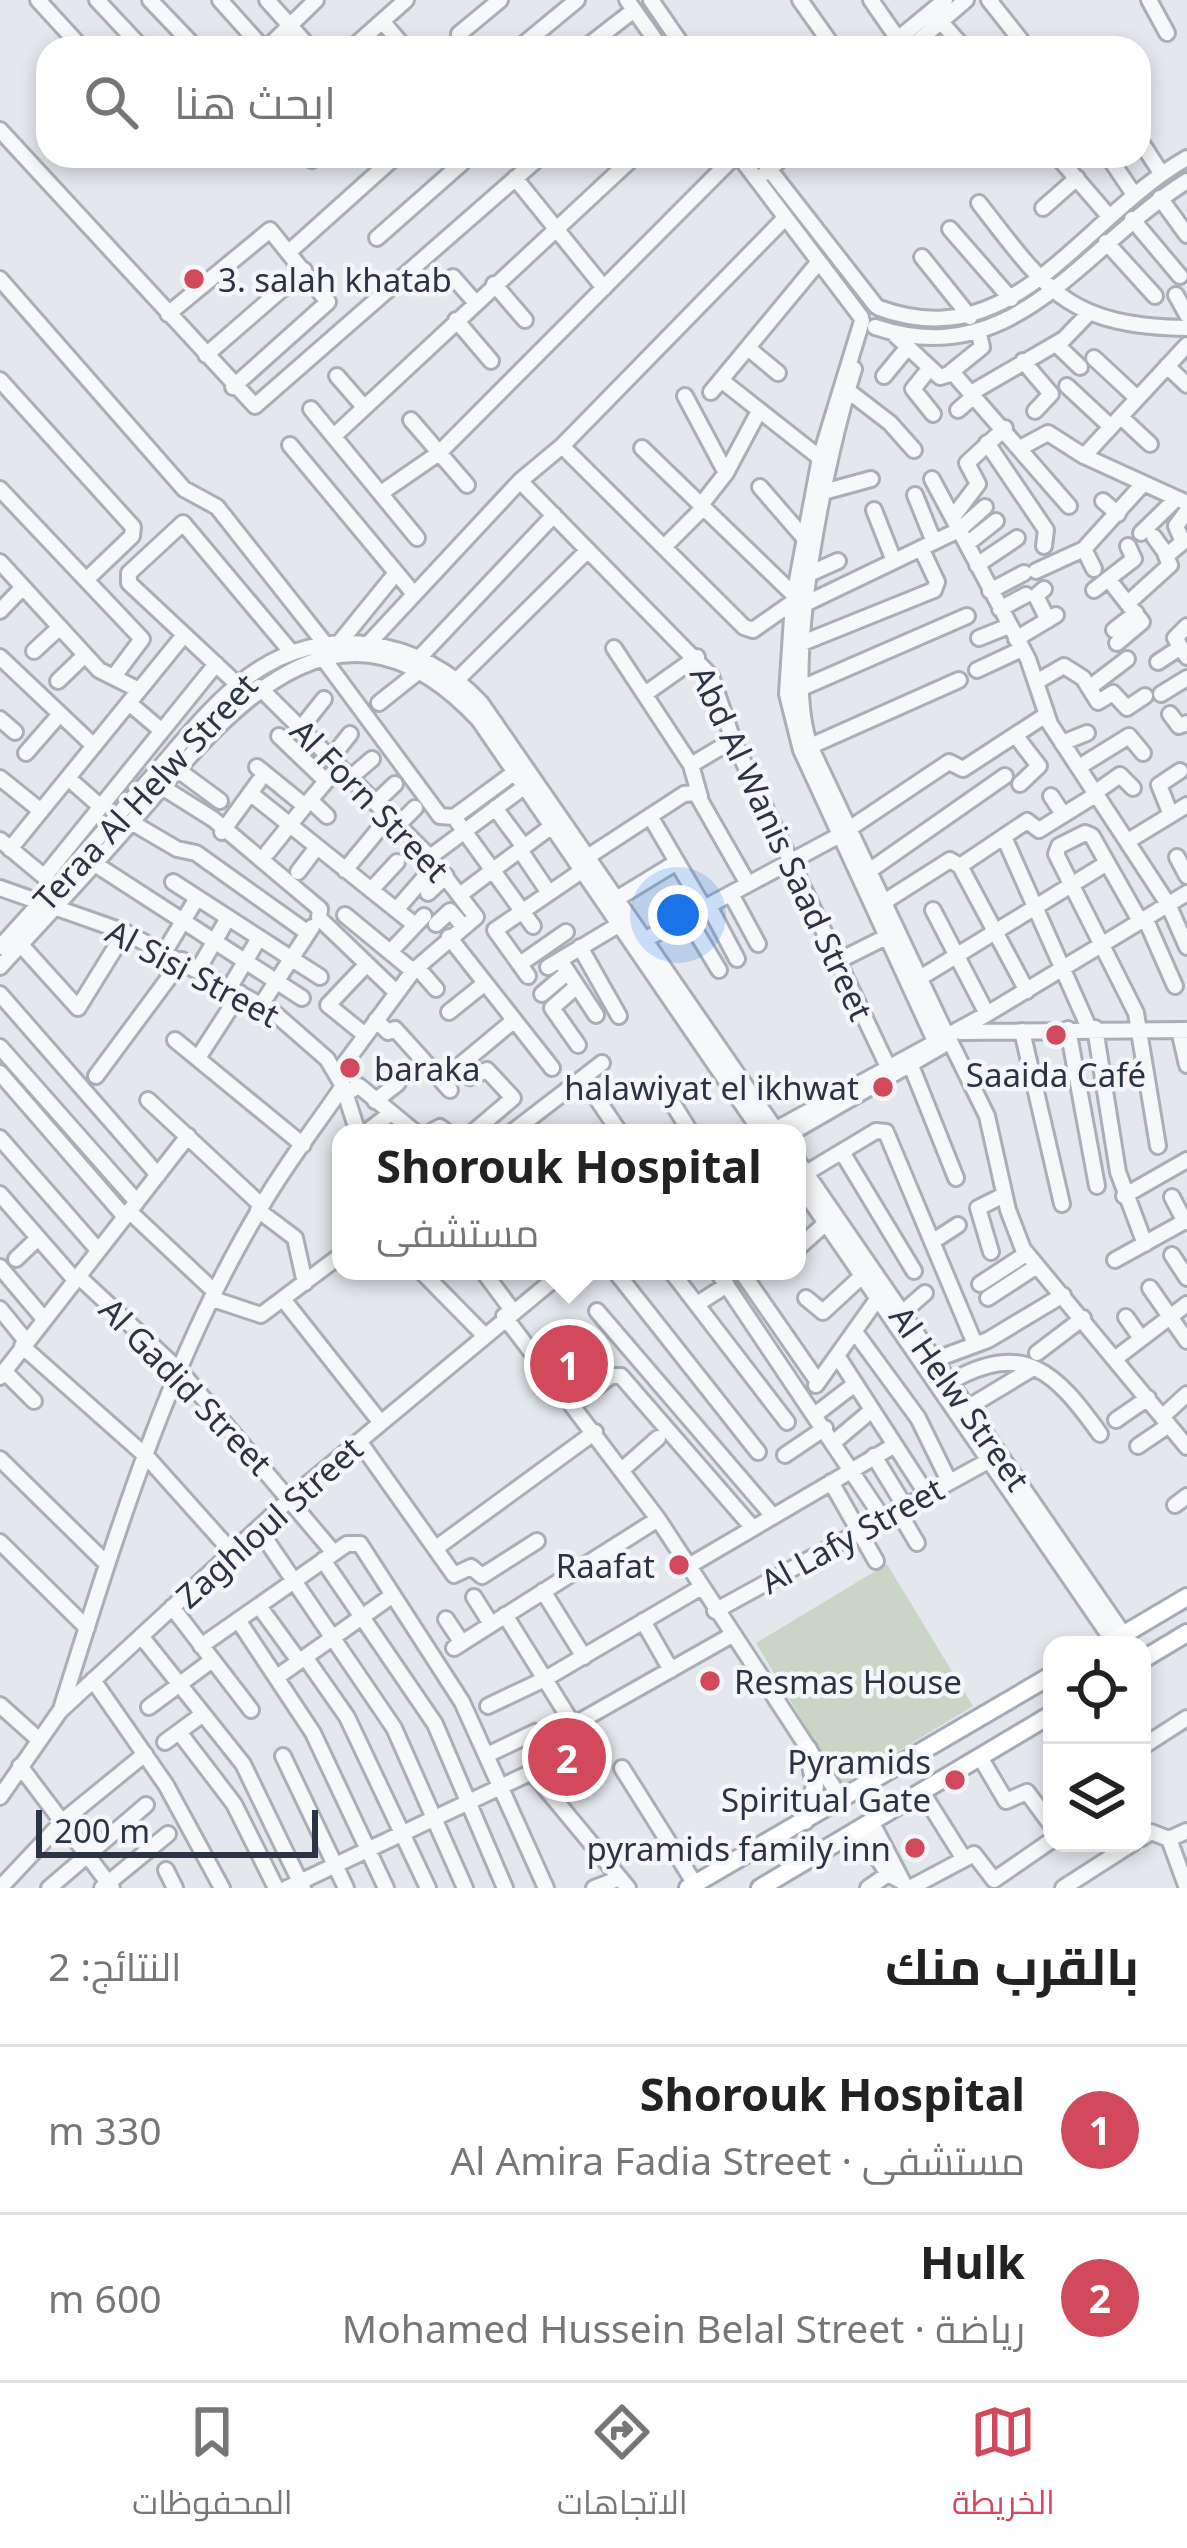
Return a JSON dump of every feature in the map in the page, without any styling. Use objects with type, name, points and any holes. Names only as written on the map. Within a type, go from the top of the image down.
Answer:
[{"type":"main road","points":[[1121,1636],[1187,1597]]},
{"type":"main road","points":[[1151,1656],[1184,1641]]},
{"type":"main road","points":[[691,1886],[1043,1680]]},
{"type":"main road","points":[[760,1888],[1043,1719]]},
{"type":"main road","points":[[805,1821],[814,1786],[808,1749]]},
{"type":"street","points":[[38,0],[71,36]]},
{"type":"street","points":[[97,0],[131,36]]},
{"type":"street","points":[[150,0],[184,36]]},
{"type":"street","points":[[220,0],[251,36]]},
{"type":"street","points":[[267,0],[299,36]]},
{"type":"street","points":[[276,36],[316,0]]},
{"type":"street","points":[[365,36],[406,0]]},
{"type":"street","points":[[459,36],[500,0]]},
{"type":"street","points":[[534,36],[577,0]]},
{"type":"street","points":[[800,0],[826,36]]},
{"type":"street","points":[[871,0],[893,36]]},
{"type":"street","points":[[936,16],[945,0]]},
{"type":"street","points":[[910,36],[966,0]]},
{"type":"street","points":[[989,0],[1018,36]]},
{"type":"street","points":[[1149,0],[1167,33]]},
{"type":"street","points":[[599,36],[632,8],[652,1],[676,36]]},
{"type":"street","points":[[632,8],[652,36]]},
{"type":"street","points":[[936,16],[954,36]]},
{"type":"street","points":[[382,21],[395,36]]},
{"type":"street","points":[[0,130],[248,403],[259,404],[527,168]]},
{"type":"street","points":[[1151,158],[1161,173]]},
{"type":"street","points":[[763,168],[784,219],[867,323],[894,334],[928,339],[979,334],[1014,320],[1107,214],[1187,158]]},
{"type":"street","points":[[289,252],[383,168]]},
{"type":"street","points":[[377,238],[456,168]]},
{"type":"street","points":[[334,436],[622,168]]},
{"type":"street","points":[[381,494],[439,453],[732,168]]},
{"type":"street","points":[[764,168],[877,307]]},
{"type":"street","points":[[1068,168],[1107,214]]},
{"type":"street","points":[[1116,168],[1133,193]]},
{"type":"street","points":[[515,178],[604,288]]},
{"type":"street","points":[[1043,208],[1077,178]]},
{"type":"street","points":[[805,748],[797,690],[798,600],[812,573],[847,390],[867,323],[864,309],[877,307],[933,321],[970,317],[1044,285],[1187,181]]},
{"type":"street","points":[[1160,198],[1187,236]]},
{"type":"street","points":[[979,203],[1044,285],[1089,313],[1128,325],[1187,328]]},
{"type":"street","points":[[369,643],[515,486],[562,446],[784,219]]},
{"type":"street","points":[[1132,219],[1180,276]]},
{"type":"street","points":[[950,229],[1011,299]]},
{"type":"street","points":[[168,314],[270,230],[326,295],[326,305],[233,387]]},
{"type":"street","points":[[1106,242],[1155,296]]},
{"type":"street","points":[[922,257],[970,317]]},
{"type":"street","points":[[817,264],[716,386],[820,458]]},
{"type":"street","points":[[206,355],[304,270]]},
{"type":"street","points":[[452,277],[475,302]]},
{"type":"street","points":[[0,279],[184,489],[211,501],[330,648],[440,816],[451,818],[465,831],[532,926]]},
{"type":"street","points":[[494,284],[525,320]]},
{"type":"street","points":[[1176,295],[1187,315]]},
{"type":"street","points":[[958,410],[973,394],[1055,344],[1089,313]]},
{"type":"street","points":[[456,320],[491,361]]},
{"type":"street","points":[[867,323],[820,458],[805,539],[787,694],[805,748],[888,936],[952,1034]]},
{"type":"street","points":[[894,334],[940,377],[982,347],[979,334]]},
{"type":"street","points":[[1055,344],[1137,398]]},
{"type":"street","points":[[1084,456],[1187,345]]},
{"type":"street","points":[[884,376],[908,346]]},
{"type":"street","points":[[748,348],[778,374]]},
{"type":"street","points":[[1023,362],[1150,443]]},
{"type":"street","points":[[1167,366],[1187,386]]},
{"type":"street","points":[[930,368],[913,389],[933,414]]},
{"type":"street","points":[[951,372],[1022,447],[1069,506]]},
{"type":"street","points":[[337,376],[364,407]]},
{"type":"street","points":[[0,380],[133,527],[132,536],[86,580]]},
{"type":"street","points":[[1035,412],[1056,384]]},
{"type":"street","points":[[847,390],[890,423],[914,451]]},
{"type":"street","points":[[685,396],[726,473]]},
{"type":"street","points":[[311,409],[418,538]]},
{"type":"street","points":[[664,547],[726,473],[758,412]]},
{"type":"street","points":[[411,420],[467,485]]},
{"type":"street","points":[[960,530],[978,484],[969,460],[1005,428]]},
{"type":"street","points":[[1022,447],[1048,433],[1182,504]]},
{"type":"street","points":[[987,443],[1046,530],[1044,546]]},
{"type":"street","points":[[290,445],[414,594]]},
{"type":"street","points":[[562,446],[748,629],[798,600],[960,530],[996,521]]},
{"type":"street","points":[[642,448],[798,600]]},
{"type":"street","points":[[827,491],[871,479]]},
{"type":"street","points":[[932,479],[1038,682],[1062,743],[1168,904],[1187,947]]},
{"type":"street","points":[[990,591],[1084,549],[1142,484]]},
{"type":"street","name":"Abd Al Wanis Saad Street","points":[[515,486],[554,515],[711,676],[733,740],[889,1070]]},
{"type":"street","points":[[760,487],[805,539]]},
{"type":"street","points":[[0,488],[142,639],[115,675]]},
{"type":"street","points":[[800,644],[934,590],[937,582],[915,495]]},
{"type":"street","points":[[1103,501],[1118,514]]},
{"type":"street","points":[[1116,636],[1132,608],[1155,590],[1170,566],[1167,555],[1147,535],[1182,504]]},
{"type":"street","points":[[1167,555],[1185,542],[1176,526],[1182,504]]},
{"type":"street","points":[[960,530],[985,508]]},
{"type":"street","points":[[874,510],[894,561]]},
{"type":"street","points":[[379,703],[554,515]]},
{"type":"street","points":[[238,685],[129,583],[129,573],[183,524],[292,653]]},
{"type":"street","points":[[976,565],[1017,538]]},
{"type":"street","points":[[1094,590],[1134,559],[1128,546]]},
{"type":"street","points":[[1084,549],[1094,569]]},
{"type":"street","points":[[458,679],[588,550]]},
{"type":"street","points":[[0,562],[99,670],[115,675],[162,731]]},
{"type":"street","points":[[812,573],[838,562]]},
{"type":"street","points":[[330,648],[396,573]]},
{"type":"street","points":[[1109,580],[1132,608]]},
{"type":"street","points":[[0,610],[23,587]]},
{"type":"street","points":[[976,670],[1016,638],[1052,618],[1036,598],[1044,589]]},
{"type":"street","points":[[1000,609],[1026,595]]},
{"type":"street","points":[[797,690],[967,616]]},
{"type":"street","points":[[1158,662],[1184,652],[1175,635],[1187,626]]},
{"type":"street","points":[[34,651],[60,627]]},
{"type":"street","points":[[184,635],[40,812],[5,844],[55,886],[101,807],[216,664]]},
{"type":"street","points":[[979,638],[1016,638]]},
{"type":"street","name":"Teraa Al Helw Street","points":[[55,886],[94,865],[178,770],[238,685],[292,653],[369,643],[458,679],[586,863],[620,924],[769,1124]]},
{"type":"street","name":"Teraa Al Helw Street","points":[[0,968],[21,945],[55,886],[192,744],[259,687],[330,648],[419,664],[462,701],[515,772],[531,782],[552,826],[618,898],[770,1124]]},
{"type":"street","points":[[614,648],[691,765],[692,795],[748,884]]},
{"type":"street","points":[[58,681],[85,655]]},
{"type":"street","points":[[0,657],[94,746]]},
{"type":"street","points":[[645,694],[697,658]]},
{"type":"street","points":[[1089,688],[1126,659]]},
{"type":"street","points":[[1038,682],[1064,666],[1098,702],[1112,693],[1127,708],[1144,696]]},
{"type":"street","points":[[1161,694],[1187,678]]},
{"type":"street","points":[[805,748],[958,680]]},
{"type":"street","name":"Al Forn Street","points":[[259,687],[438,866],[461,894],[470,922]]},
{"type":"street","points":[[1105,710],[1117,697]]},
{"type":"street","points":[[301,728],[324,699]]},
{"type":"street","points":[[26,753],[59,714]]},
{"type":"street","points":[[1170,714],[1179,726],[1187,723]]},
{"type":"street","points":[[0,719],[15,732]]},
{"type":"street","points":[[646,939],[845,832],[955,763],[964,769],[1015,735],[1052,720]]},
{"type":"street","points":[[1062,743],[1088,733]]},
{"type":"street","points":[[268,851],[340,767],[350,734]]},
{"type":"street","points":[[1015,735],[1039,766],[1020,784]]},
{"type":"street","points":[[279,736],[326,781]]},
{"type":"street","points":[[1078,766],[1129,736],[1143,753]]},
{"type":"street","points":[[691,765],[733,740]]},
{"type":"street","points":[[340,767],[371,759]]},
{"type":"street","points":[[178,770],[220,801]]},
{"type":"street","points":[[1171,815],[1159,785],[1180,771]]},
{"type":"street","points":[[451,818],[515,772]]},
{"type":"street","points":[[961,866],[1029,821],[1038,830],[1120,775],[1133,788]]},
{"type":"street","points":[[869,871],[1005,776]]},
{"type":"street","points":[[0,778],[40,812]]},
{"type":"street","points":[[68,778],[101,807]]},
{"type":"street","points":[[223,832],[256,780]]},
{"type":"street","points":[[256,780],[327,816]]},
{"type":"street","points":[[256,780],[289,825],[396,910],[425,922]]},
{"type":"street","points":[[396,910],[465,831],[531,782]]},
{"type":"street","points":[[375,803],[395,784]]},
{"type":"street","points":[[163,787],[208,816],[320,909],[319,918],[261,1005]]},
{"type":"street","points":[[566,932],[524,970],[495,930],[650,816],[692,795]]},
{"type":"street","points":[[1051,796],[1064,814]]},
{"type":"street","points":[[1128,841],[1187,805]]},
{"type":"street","points":[[345,870],[393,821],[415,808]]},
{"type":"street","points":[[495,808],[550,893]]},
{"type":"street","points":[[650,816],[737,959]]},
{"type":"street","points":[[131,822],[177,849],[196,853],[308,933]]},
{"type":"street","points":[[461,894],[552,826]]},
{"type":"street","points":[[845,832],[952,1034],[987,1116],[1017,1239],[1187,1448]]},
{"type":"street","points":[[1158,1146],[1140,1029],[1058,858],[1059,846],[1084,832],[1142,919],[1175,986]]},
{"type":"street","points":[[1004,837],[1092,1028],[1124,1196],[1145,1244]]},
{"type":"street","points":[[298,872],[316,847]]},
{"type":"street","points":[[1177,857],[1187,876]]},
{"type":"street","points":[[884,902],[950,860],[961,866],[1027,991]]},
{"type":"street","points":[[370,890],[397,862]]},
{"type":"street","points":[[618,898],[676,862]]},
{"type":"street","points":[[920,978],[1107,863]]},
{"type":"street","points":[[94,865],[302,998]]},
{"type":"street","points":[[428,893],[438,866]]},
{"type":"street","points":[[173,882],[320,976]]},
{"type":"street","name":"Al Sisi Street","points":[[0,888],[125,932],[261,1005],[311,1041],[342,1084],[358,1124]]},
{"type":"street","points":[[790,1124],[1027,991],[1187,892]]},
{"type":"street","points":[[731,894],[758,944]]},
{"type":"street","points":[[165,951],[197,898]]},
{"type":"street","name":"Teraa Al Helw Street","points":[[0,947],[47,906]]},
{"type":"street","points":[[933,910],[987,1014]]},
{"type":"street","points":[[60,1711],[107,1564],[214,1296],[260,1208],[342,1084],[365,1035],[415,969],[470,922],[450,911],[425,922],[390,952]]},
{"type":"street","points":[[345,915],[436,989]]},
{"type":"street","points":[[555,917],[579,947],[619,1016]]},
{"type":"street","points":[[687,917],[719,970]]},
{"type":"street","points":[[199,968],[228,918]]},
{"type":"street","points":[[319,918],[396,992]]},
{"type":"street","points":[[542,994],[559,966],[579,947],[620,924]]},
{"type":"street","points":[[21,945],[78,1008],[125,932]]},
{"type":"street","points":[[838,962],[888,936]]},
{"type":"street","points":[[198,1058],[259,938]]},
{"type":"street","points":[[449,938],[552,1068]]},
{"type":"street","points":[[96,1076],[182,960]]},
{"type":"street","points":[[365,966],[328,1007],[365,1035]]},
{"type":"street","points":[[559,966],[596,1015]]},
{"type":"street","points":[[449,1012],[484,984]]},
{"type":"street","points":[[578,986],[547,1011],[578,1045]]},
{"type":"street","points":[[0,994],[158,1175]]},
{"type":"street","points":[[376,1020],[388,1032],[395,1029],[450,1090]]},
{"type":"street","points":[[483,1124],[513,1100],[487,1070],[472,1077],[456,1069],[512,1022]]},
{"type":"street","points":[[1069,1029],[1096,1186]]},
{"type":"street","points":[[792,1124],[912,1068],[952,1034],[1183,1030],[1187,1065]]},
{"type":"street","points":[[1022,1031],[1062,1204]]},
{"type":"street","points":[[175,1040],[303,1144]]},
{"type":"street","points":[[0,1047],[130,1210]]},
{"type":"street","points":[[523,1124],[602,1063]]},
{"type":"street","points":[[912,1068],[956,1178]]},
{"type":"street","points":[[0,1073],[214,1296],[254,1316],[332,1263]]},
{"type":"street","points":[[583,1078],[614,1124]]},
{"type":"street","points":[[375,1101],[398,1083]]},
{"type":"street","points":[[342,1084],[359,1086],[405,1124]]},
{"type":"street","points":[[670,1099],[685,1124]]},
{"type":"street","points":[[148,1100],[295,1238],[305,1283]]},
{"type":"street","points":[[375,1124],[391,1113]]},
{"type":"street","points":[[806,1187],[842,1152],[876,1131],[888,1135],[976,1344]]},
{"type":"street","points":[[34,1401],[3,1369],[188,1136]]},
{"type":"street","points":[[0,1138],[98,1250]]},
{"type":"street","points":[[842,1152],[914,1271]]},
{"type":"street","points":[[1124,1196],[1186,1164]]},
{"type":"street","name":"Al Helw Street","points":[[806,1187],[990,1460],[1095,1605]]},
{"type":"street","name":"Al Helw Street","points":[[806,1187],[950,1382],[1112,1636]]},
{"type":"street","name":"Al Gadid Street","points":[[0,1194],[76,1278],[181,1372],[292,1497],[435,1724],[505,1888]]},
{"type":"street","points":[[992,1252],[978,1208],[1004,1196]]},
{"type":"street","points":[[1115,1260],[1186,1221],[1172,1197]]},
{"type":"street","points":[[0,1226],[15,1211]]},
{"type":"street","points":[[806,1241],[827,1222]]},
{"type":"street","points":[[935,1240],[958,1225]]},
{"type":"street","points":[[16,1259],[38,1238]]},
{"type":"street","points":[[1172,1256],[1187,1278]]},
{"type":"street","points":[[984,1291],[1032,1260]]},
{"type":"street","points":[[0,1267],[44,1319]]},
{"type":"street","points":[[806,1298],[823,1312],[863,1275]]},
{"type":"street","points":[[430,1280],[483,1334]]},
{"type":"street","points":[[488,1280],[658,1519],[842,1800]]},
{"type":"street","points":[[537,1280],[543,1287]]},
{"type":"street","name":"Zaghloul Street","points":[[2,1787],[60,1711],[172,1607],[292,1497],[552,1280]]},
{"type":"street","points":[[622,1280],[758,1452]]},
{"type":"street","points":[[678,1280],[787,1422]]},
{"type":"street","points":[[723,1280],[882,1517]]},
{"type":"street","points":[[747,1280],[818,1382]]},
{"type":"street","points":[[697,1304],[727,1285]]},
{"type":"street","points":[[1150,1288],[1187,1340]]},
{"type":"street","points":[[902,1312],[925,1293]]},
{"type":"street","points":[[934,1360],[976,1344],[1063,1294]]},
{"type":"street","points":[[806,1399],[878,1298]]},
{"type":"street","points":[[283,1299],[380,1423]]},
{"type":"street","points":[[1116,1358],[1187,1304]]},
{"type":"street","points":[[0,1309],[24,1344],[147,1457],[232,1552]]},
{"type":"street","points":[[597,1311],[772,1515]]},
{"type":"street","points":[[1126,1317],[1141,1337]]},
{"type":"street","points":[[1037,1353],[1083,1318]]},
{"type":"street","points":[[855,1332],[920,1421],[949,1481]]},
{"type":"street","points":[[838,1358],[926,1493]]},
{"type":"street","points":[[950,1382],[989,1362],[1062,1381],[1100,1434]]},
{"type":"street","points":[[967,1408],[1030,1370]]},
{"type":"street","points":[[574,1404],[611,1376],[621,1376],[752,1527]]},
{"type":"street","points":[[825,1428],[855,1384]]},
{"type":"street","points":[[1138,1446],[1187,1394]]},
{"type":"street","points":[[1116,1420],[1148,1399]]},
{"type":"street","points":[[785,1455],[825,1428],[872,1410]]},
{"type":"street","points":[[436,1548],[596,1432]]},
{"type":"street","points":[[623,1468],[658,1438]]},
{"type":"street","points":[[359,1441],[454,1575],[471,1567],[482,1576],[537,1541]]},
{"type":"street","points":[[686,1567],[895,1444]]},
{"type":"street","points":[[874,1456],[917,1543]]},
{"type":"street","points":[[0,1459],[107,1564]]},
{"type":"street","name":"Al Lafy Street","points":[[716,1611],[990,1460]]},
{"type":"street","points":[[831,1481],[876,1561]]},
{"type":"street","points":[[453,1635],[498,1620],[658,1519]]},
{"type":"street","points":[[258,1528],[394,1727],[465,1888]]},
{"type":"street","points":[[0,1542],[87,1628]]},
{"type":"street","points":[[201,1646],[329,1556],[351,1542],[360,1544],[463,1702],[546,1888]]},
{"type":"street","points":[[488,1706],[545,1679],[700,1588]]},
{"type":"street","points":[[543,1591],[584,1657]]},
{"type":"street","points":[[277,1677],[393,1595]]},
{"type":"street","points":[[474,1598],[545,1679],[574,1726]]},
{"type":"street","points":[[259,1606],[346,1717],[428,1888]]},
{"type":"street","points":[[172,1607],[251,1710]]},
{"type":"street","points":[[238,1620],[313,1733],[386,1888]]},
{"type":"street","points":[[644,1622],[671,1670]]},
{"type":"street","points":[[487,1756],[535,1732],[544,1741],[731,1635]]},
{"type":"street","points":[[141,1636],[250,1776],[297,1886],[529,1772],[539,1774],[624,1883],[594,1888]]},
{"type":"street","points":[[149,1707],[212,1660]]},
{"type":"street","points":[[93,1680],[146,1754],[222,1888]]},
{"type":"street","points":[[0,1705],[38,1739]]},
{"type":"street","points":[[165,1742],[203,1714]]},
{"type":"street","points":[[1147,1744],[1187,1718]]},
{"type":"street","points":[[179,1732],[233,1804],[275,1888]]},
{"type":"street","points":[[0,1888],[64,1820],[146,1754]]},
{"type":"street","points":[[283,1756],[346,1888]]},
{"type":"street","points":[[980,1756],[1006,1802],[1027,1792],[1043,1814]]},
{"type":"street","points":[[20,1766],[108,1886],[168,1834]]},
{"type":"street","points":[[622,1768],[691,1886]]},
{"type":"street","points":[[922,1792],[964,1859]]},
{"type":"street","points":[[49,1888],[86,1851],[146,1805]]},
{"type":"street","points":[[866,1827],[901,1883]]},
{"type":"street","points":[[1169,1839],[1187,1831]]},
{"type":"street","points":[[1151,1835],[1158,1832],[1169,1839],[1187,1888]]},
{"type":"street","points":[[868,1888],[901,1883],[976,1854],[994,1880],[1043,1846]]},
{"type":"street","points":[[1063,1888],[1108,1852]]},
{"type":"street","points":[[166,1870],[175,1888]]},
{"type":"green space","points":[[887,1564],[973,1706],[841,1786],[756,1643]]},
{"type":"waterway","points":[[1141,199],[1187,169]]},
{"type":"place","name":"3. salah khatab","points":[[194,279]]},
{"type":"place","name":"Saaida Café","points":[[1056,1035]]},
{"type":"place","name":"baraka","points":[[350,1068]]},
{"type":"place","name":"halawiyat el ikhwat","points":[[883,1087]]},
{"type":"place","name":"Shorouk Hospital","points":[[569,1364]]},
{"type":"place","name":"Raafat","points":[[679,1565]]},
{"type":"place","name":"Resmas House","points":[[710,1681]]},
{"type":"place","name":"Hulk","points":[[567,1757]]},
{"type":"place","name":"Pyramids Spiritual Gate","points":[[955,1780]]},
{"type":"place","name":"pyramids family inn","points":[[915,1848]]}]
